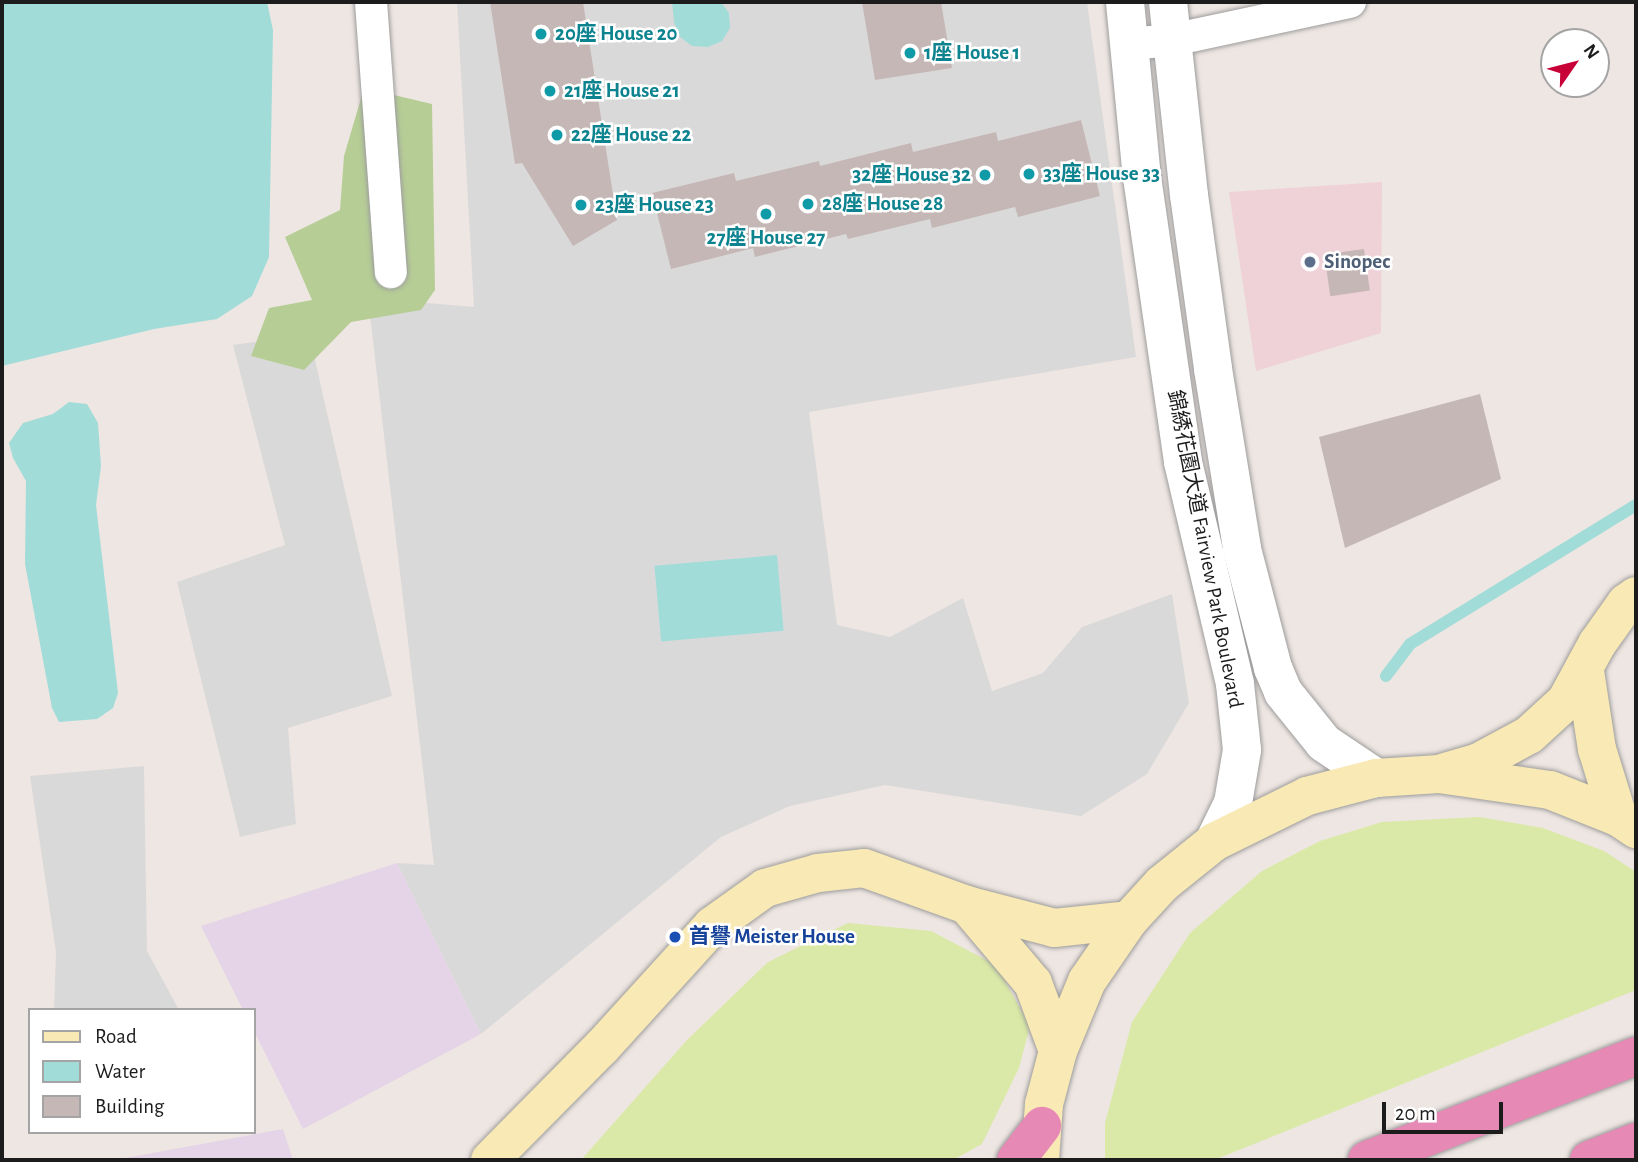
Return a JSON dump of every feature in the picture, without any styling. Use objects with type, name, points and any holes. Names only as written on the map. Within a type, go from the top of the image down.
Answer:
[{"type":"highway","points":[[1367,1160],[1636,1056]]},
{"type":"highway","points":[[1590,1160],[1636,1142]]},
{"type":"highway","points":[[1016,1160],[1041,1143]]},
{"type":"main road","points":[[1440,774],[1479,762],[1529,735],[1566,701],[1585,671],[1597,644],[1626,603],[1636,596]]},
{"type":"main road","points":[[1585,671],[1597,749],[1627,823]]},
{"type":"main road","points":[[1041,1143],[1058,1051],[1087,981],[1129,920],[1163,884],[1214,842],[1307,796],[1376,778],[1440,774],[1550,790],[1627,823]]},
{"type":"main road","points":[[490,1160],[601,1048],[712,926],[765,888],[818,873],[864,868],[967,905],[1054,928],[1129,920]]},
{"type":"main road","points":[[967,905],[1033,983],[1058,1051]]},
{"type":"street","points":[[371,2],[391,272]]},
{"type":"street","name":"錦綉花園大道 Fairview Park Boulevard","points":[[1125,2],[1142,177],[1183,462],[1235,684],[1241,739],[1233,803],[1214,842]]},
{"type":"street","name":"錦綉花園大道 Fairview Park Boulevard","points":[[1168,2],[1213,369],[1242,549],[1273,668],[1283,692],[1324,743],[1376,778]]},
{"type":"street","points":[[1130,44],[1172,40],[1350,2]]},
{"type":"shaded area","name":"首譽 Meister House","points":[[457,2],[1087,2],[1136,357],[809,412],[837,625],[890,637],[963,598],[992,691],[1043,673],[1082,627],[1172,594],[1189,703],[1147,774],[1081,816],[885,785],[790,806],[721,837],[481,1034],[397,863],[434,865],[368,298],[474,307]]},
{"type":"shaded area","name":"Sinopec","points":[[1382,182],[1381,333],[1256,371],[1229,192]]},
{"type":"shaded area","points":[[309,334],[392,696],[288,728],[296,824],[240,837],[177,582],[285,545],[233,345]]},
{"type":"shaded area","points":[[144,766],[147,951],[178,1008],[54,1008],[56,952],[30,776]]},
{"type":"shaded area","points":[[397,863],[481,1034],[303,1129],[256,1035],[256,1008],[242,1008],[201,926]]},
{"type":"shaded area","points":[[283,1129],[293,1160],[114,1160]]},
{"type":"green space","points":[[364,88],[432,104],[435,290],[421,310],[351,322],[304,370],[251,356],[269,308],[312,300],[285,237],[340,210],[344,156]]},
{"type":"green space","points":[[1479,817],[1543,828],[1604,851],[1636,872],[1636,990],[1214,1160],[1105,1160],[1105,1123],[1132,1022],[1190,933],[1262,871],[1320,841],[1382,822]]},
{"type":"green space","points":[[848,923],[931,931],[996,965],[1030,1026],[1019,1068],[982,1144],[953,1160],[581,1160],[687,1040],[768,962]]},
{"type":"water","points":[[2,2],[267,2],[273,30],[269,257],[252,296],[217,319],[154,329],[2,366]]},
{"type":"water","points":[[672,2],[721,2],[729,13],[730,28],[722,41],[708,47],[692,46],[680,37],[674,22]]},
{"type":"water","points":[[69,402],[87,404],[98,423],[101,466],[96,505],[118,693],[113,708],[97,719],[59,722],[52,708],[25,564],[26,481],[13,458],[9,443],[23,423],[53,414]]},
{"type":"water","points":[[777,555],[784,631],[661,641],[654,566]]},
{"type":"building","points":[[490,2],[583,2],[617,220],[573,246],[522,163],[515,164]]},
{"type":"building","points":[[862,2],[941,2],[952,68],[875,80]]},
{"type":"building","points":[[1081,120],[1100,196],[1018,217],[1015,207],[932,228],[930,219],[848,239],[846,234],[755,257],[753,248],[671,269],[652,193],[734,173],[736,181],[819,161],[820,166],[911,143],[913,152],[996,132],[998,141]]},
{"type":"building","points":[[1364,249],[1370,291],[1330,296],[1324,255]]},
{"type":"building","points":[[1480,394],[1501,479],[1345,548],[1319,437]]},
{"type":"waterway","points":[[1386,676],[1410,644],[1636,505]]},
{"type":"place","name":"20座 House 20","points":[[541,34]]},
{"type":"place","name":"1座 House 1","points":[[910,53]]},
{"type":"place","name":"21座 House 21","points":[[550,91]]},
{"type":"place","name":"22座 House 22","points":[[557,135]]},
{"type":"place","name":"33座 House 33","points":[[1029,174]]},
{"type":"place","name":"32座 House 32","points":[[985,175]]},
{"type":"place","name":"28座 House 28","points":[[808,204]]},
{"type":"place","name":"23座 House 23","points":[[581,205]]},
{"type":"place","name":"27座 House 27","points":[[766,214]]},
{"type":"place","name":"Sinopec","points":[[1310,262]]},
{"type":"place","name":"首譽 Meister House","points":[[675,937]]}]
